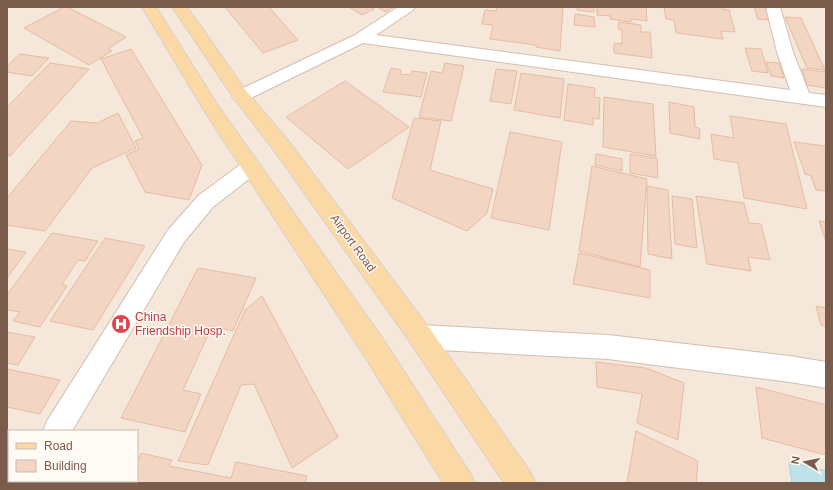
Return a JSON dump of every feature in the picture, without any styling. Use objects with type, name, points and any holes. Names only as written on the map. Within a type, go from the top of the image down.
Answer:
[{"type":"main road","points":[[148,7],[211,108],[374,348],[460,483]]},
{"type":"main road","name":"Airport Road","points":[[179,7],[241,96],[283,148],[421,337],[521,483]]},
{"type":"street","points":[[241,96],[361,38],[408,7]]},
{"type":"street","points":[[773,7],[785,52],[802,98]]},
{"type":"street","points":[[361,38],[826,101]]},
{"type":"street","points":[[58,430],[176,236],[206,201],[251,167]]},
{"type":"street","points":[[421,337],[608,347],[790,369],[826,375]]},
{"type":"shaded area","points":[[7,7],[826,7],[826,483],[7,483]]},
{"type":"water","points":[[789,462],[826,471],[826,483],[792,483]]},
{"type":"building","points":[[64,7],[67,7],[126,37],[108,49],[112,51],[89,65],[24,28]]},
{"type":"building","points":[[225,7],[269,7],[298,40],[263,53]]},
{"type":"building","points":[[349,7],[371,7],[374,9],[362,15]]},
{"type":"building","points":[[377,7],[393,7],[386,12]]},
{"type":"building","points":[[497,7],[563,7],[560,51],[536,47],[536,45],[490,39],[493,25],[482,24],[485,10],[496,11]]},
{"type":"building","points":[[578,7],[594,7],[594,12],[577,10]]},
{"type":"building","points":[[597,7],[646,7],[647,21],[631,19],[631,22],[610,19],[611,16],[597,15]]},
{"type":"building","points":[[664,7],[722,7],[723,9],[729,10],[735,32],[721,31],[723,39],[676,33],[674,20],[666,19]]},
{"type":"building","points":[[754,7],[767,8],[772,20],[758,19]]},
{"type":"building","points":[[575,14],[594,17],[595,27],[574,25]]},
{"type":"building","points":[[785,17],[801,18],[825,70],[807,68]]},
{"type":"building","points":[[619,22],[641,25],[641,32],[650,32],[652,58],[614,53],[614,43],[622,44],[622,30],[618,29]]},
{"type":"building","points":[[745,48],[761,49],[768,73],[752,71]]},
{"type":"building","points":[[131,49],[202,165],[189,200],[145,192],[126,155],[139,149],[135,141],[143,138],[101,59]]},
{"type":"building","points":[[20,54],[49,58],[32,76],[7,72],[7,66]]},
{"type":"building","points":[[766,62],[779,63],[784,78],[771,76]]},
{"type":"building","points":[[50,63],[89,69],[10,156],[7,155],[7,107]]},
{"type":"building","points":[[445,63],[464,66],[451,121],[419,117],[431,71],[442,73]]},
{"type":"building","points":[[391,68],[401,70],[400,74],[411,75],[412,71],[427,73],[421,97],[383,92]]},
{"type":"building","points":[[496,69],[517,71],[511,104],[490,101]]},
{"type":"building","points":[[802,69],[826,72],[826,88],[807,85]]},
{"type":"building","points":[[521,73],[564,79],[560,118],[514,110]]},
{"type":"building","points":[[345,81],[409,127],[348,169],[286,117]]},
{"type":"building","points":[[568,84],[595,88],[594,97],[600,98],[599,119],[593,118],[593,125],[564,120]]},
{"type":"building","points":[[604,97],[653,104],[656,156],[603,147]]},
{"type":"building","points":[[669,102],[694,107],[695,127],[699,128],[700,139],[670,133]]},
{"type":"building","points":[[118,113],[136,148],[92,168],[45,231],[7,225],[7,198],[71,121],[97,123]]},
{"type":"building","points":[[730,116],[786,124],[807,209],[744,198],[738,163],[714,159],[711,134],[734,138]]},
{"type":"building","points":[[414,118],[441,121],[430,170],[493,189],[487,213],[467,231],[392,198]]},
{"type":"building","points":[[510,132],[562,142],[549,230],[491,218]]},
{"type":"building","points":[[794,142],[826,146],[826,191],[816,190],[811,176],[805,174]]},
{"type":"building","points":[[596,154],[622,159],[622,171],[595,165]]},
{"type":"building","points":[[630,154],[657,158],[658,178],[630,173]]},
{"type":"building","points":[[592,166],[647,179],[640,267],[579,251]]},
{"type":"building","points":[[647,186],[668,190],[672,259],[648,254]]},
{"type":"building","points":[[672,196],[692,199],[697,248],[675,244]]},
{"type":"building","points":[[696,196],[744,203],[749,223],[761,224],[770,260],[748,257],[751,271],[707,264]]},
{"type":"building","points":[[819,221],[826,222],[826,242]]},
{"type":"building","points":[[52,233],[98,241],[85,261],[78,260],[62,284],[67,286],[40,327],[13,321],[20,312],[7,310],[7,295]]},
{"type":"building","points":[[105,238],[145,246],[93,330],[50,321]]},
{"type":"building","points":[[7,249],[26,252],[7,278]]},
{"type":"building","points":[[579,253],[650,270],[650,298],[573,284]]},
{"type":"building","points":[[198,268],[256,278],[233,331],[212,326],[183,390],[201,394],[185,432],[121,418]]},
{"type":"building","points":[[262,296],[338,437],[292,468],[254,384],[241,385],[208,465],[178,461],[245,310]]},
{"type":"building","points":[[816,306],[826,308],[826,326],[821,325]]},
{"type":"building","points":[[7,332],[35,337],[18,365],[7,363]]},
{"type":"building","points":[[596,362],[646,368],[684,383],[678,440],[637,423],[642,394],[597,387]]},
{"type":"building","points":[[7,369],[60,380],[40,414],[7,407]]},
{"type":"building","points":[[756,387],[826,405],[826,455],[762,438]]},
{"type":"building","points":[[636,431],[698,461],[696,483],[627,483]]},
{"type":"building","points":[[7,439],[8,460],[7,462]]},
{"type":"building","points":[[141,453],[172,460],[169,466],[231,478],[236,462],[307,476],[305,483],[128,483],[138,482],[138,460]]},
{"type":"building","points":[[76,482],[126,482],[125,483]]},
{"type":"place","name":"China Friendship Hosp.","points":[[121,324]]}]
